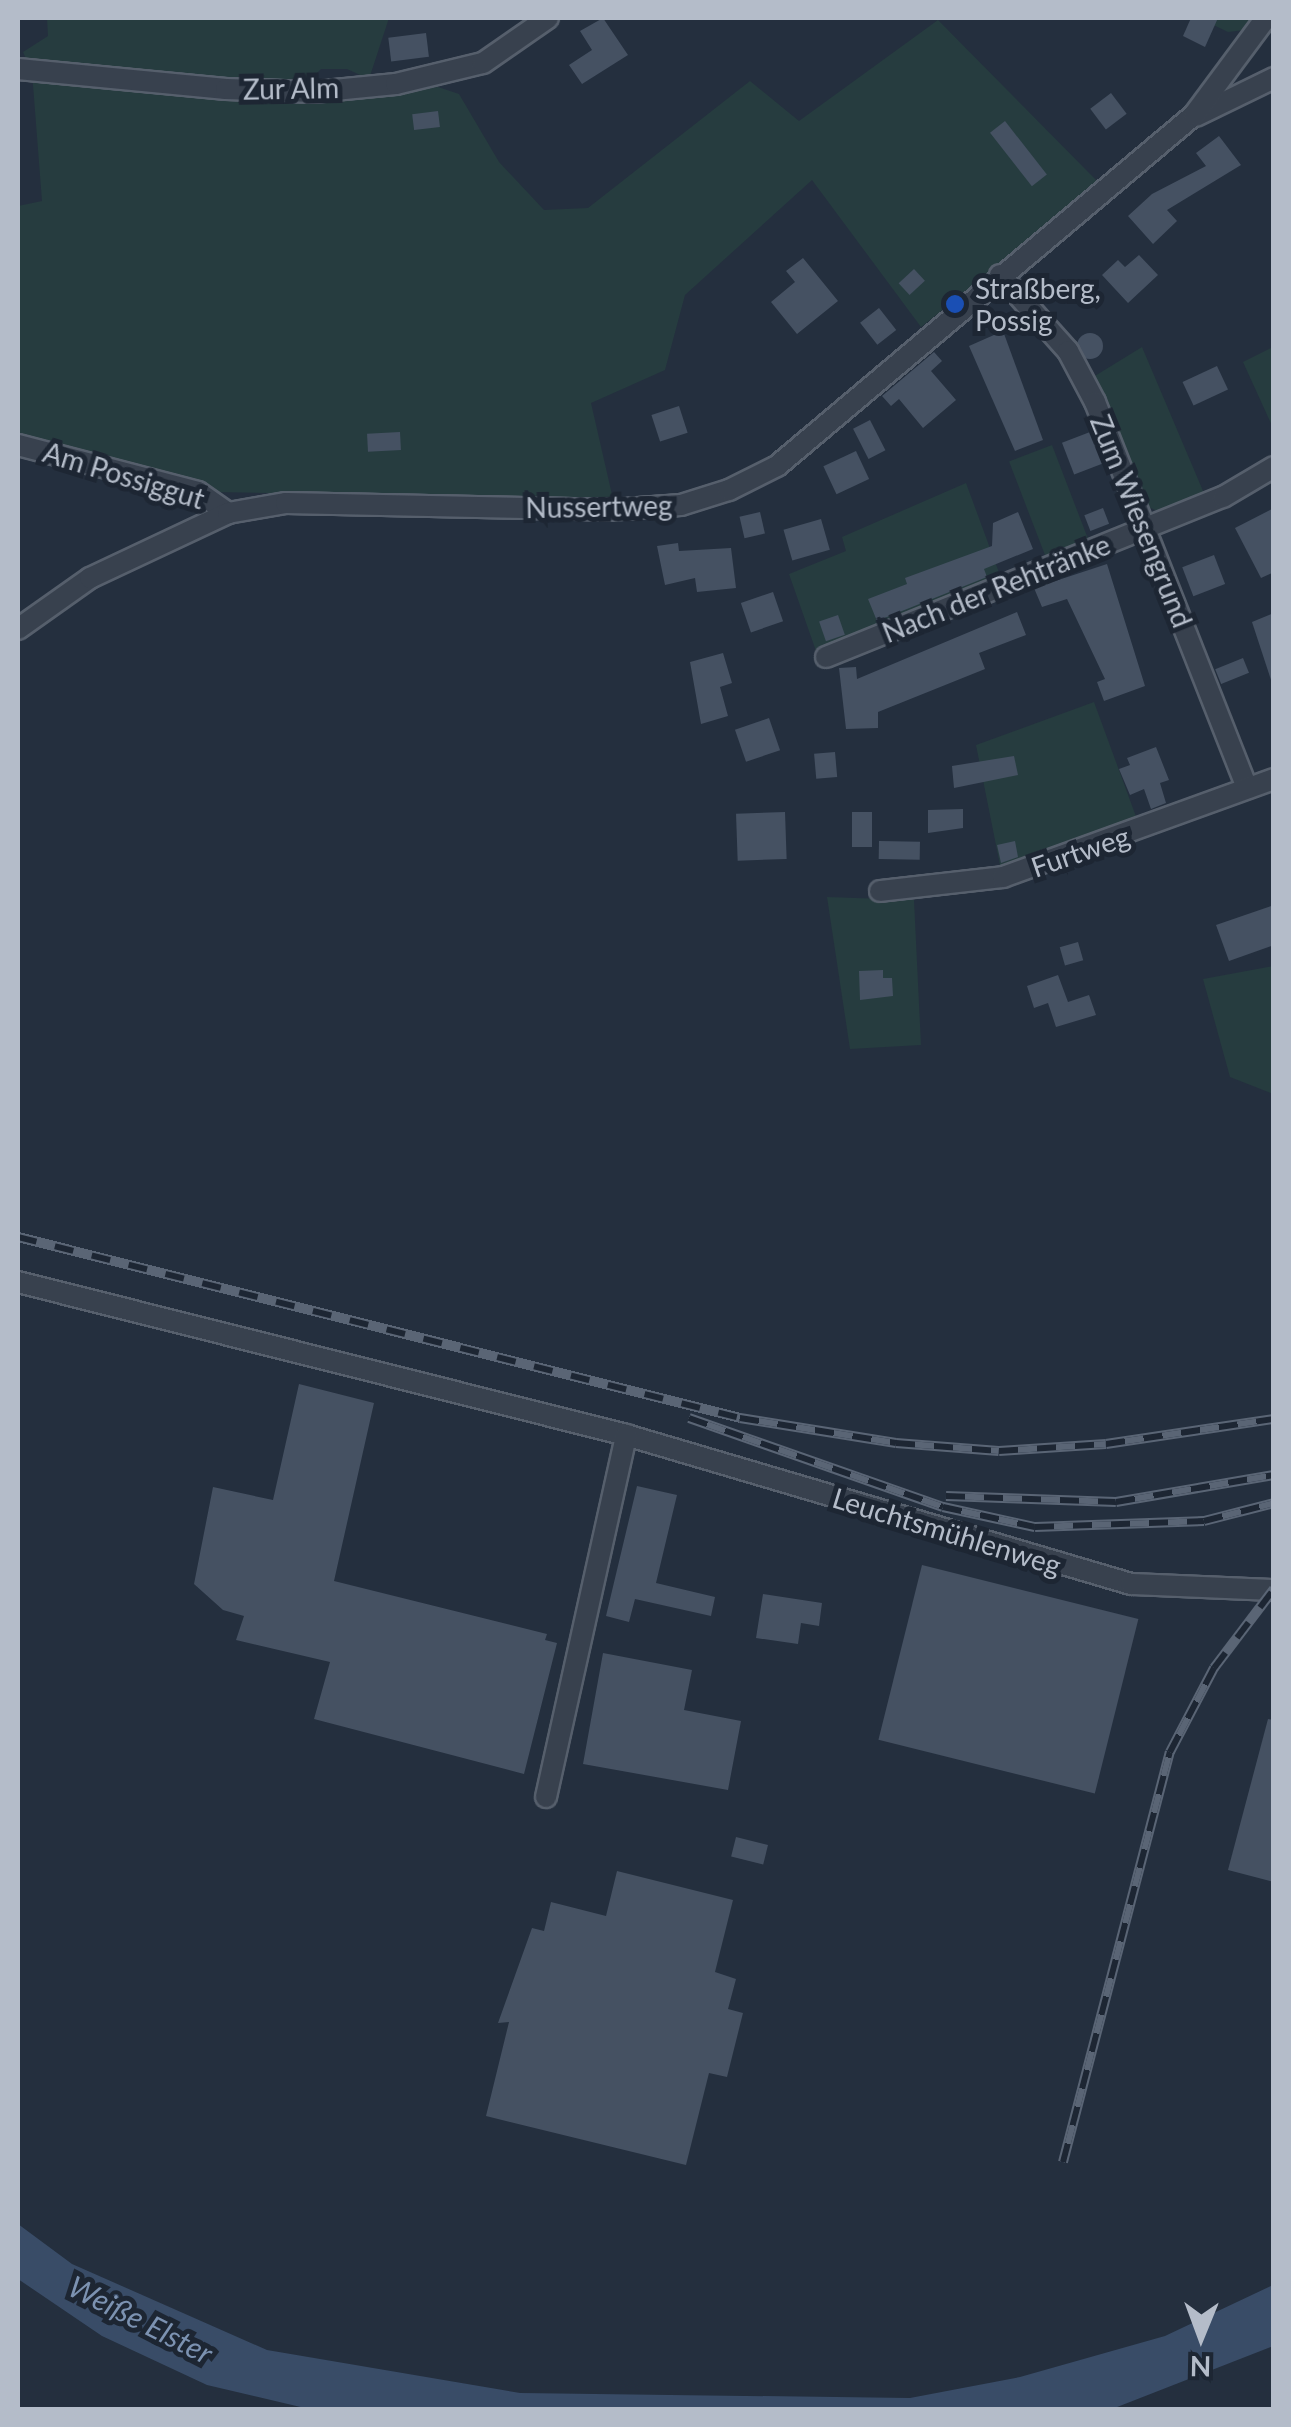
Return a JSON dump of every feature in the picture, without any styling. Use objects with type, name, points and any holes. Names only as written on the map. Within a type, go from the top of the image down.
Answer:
[{"type":"street","name":"Zur Alm","points":[[18,69],[226,89],[314,92],[396,84],[483,63],[548,18]]},
{"type":"street","name":"Nussertweg","points":[[18,629],[90,578],[228,512],[286,503],[610,510],[682,505],[778,466],[1194,115],[1266,18]]},
{"type":"street","points":[[1194,115],[1208,114],[1274,78]]},
{"type":"street","name":"Zum Wiesengrund","points":[[1000,275],[1068,351],[1146,529],[1247,788]]},
{"type":"street","name":"Am Possiggut","points":[[18,444],[198,492],[228,512]]},
{"type":"street","name":"Nach der Rehtränke","points":[[826,657],[1146,529],[1274,467]]},
{"type":"street","name":"Furtweg","points":[[880,890],[1004,876],[1274,779]]},
{"type":"street","name":"Leuchtsmühlenweg","points":[[18,1282],[626,1435],[1130,1584],[1274,1590]]},
{"type":"street","points":[[546,1797],[626,1435]]},
{"type":"green space","points":[[47,18],[389,18],[369,79],[347,69],[321,69],[308,82],[317,98],[438,87],[459,94],[499,162],[544,210],[588,208],[750,81],[799,121],[938,20],[1100,184],[921,327],[812,180],[685,295],[665,370],[591,403],[613,499],[211,492],[18,439],[18,206],[42,201],[32,72],[23,52],[48,36]]},
{"type":"green space","points":[[1199,18],[1258,18],[1253,29],[1228,32]]},
{"type":"green space","points":[[1142,347],[1206,498],[1163,514],[1147,506],[1090,379]]},
{"type":"green space","points":[[1273,347],[1273,428],[1243,362]]},
{"type":"green space","points":[[1052,445],[1089,542],[1046,559],[1009,461]]},
{"type":"green space","points":[[966,483],[1001,578],[816,651],[789,574],[846,551],[842,537]]},
{"type":"green space","points":[[1094,702],[1138,822],[1001,870],[976,745]]},
{"type":"green space","points":[[827,897],[914,900],[921,1045],[850,1049]]},
{"type":"green space","points":[[1274,966],[1273,1094],[1230,1077],[1203,979]]},
{"type":"water","name":"Weiße Elster","points":[[18,2224],[72,2264],[267,2350],[520,2393],[910,2398],[1020,2377],[1165,2336],[1273,2285],[1273,2346],[1112,2409],[309,2409],[207,2385],[102,2336],[18,2279]]},
{"type":"building","points":[[603,18],[628,55],[582,84],[569,65],[592,50],[580,31]]},
{"type":"building","points":[[1191,18],[1218,18],[1205,47],[1183,36]]},
{"type":"building","points":[[426,33],[429,57],[391,61],[388,38]]},
{"type":"building","points":[[1111,93],[1127,114],[1106,129],[1090,109]]},
{"type":"building","points":[[438,111],[440,127],[414,130],[412,114]]},
{"type":"building","points":[[1005,121],[1047,175],[1032,186],[990,133]]},
{"type":"building","points":[[1219,136],[1241,165],[1167,210],[1177,221],[1153,244],[1128,216],[1152,194],[1206,166],[1196,153]]},
{"type":"building","points":[[1139,255],[1158,275],[1128,303],[1102,275],[1118,260],[1125,267]]},
{"type":"building","points":[[803,258],[838,301],[797,334],[771,302],[795,282],[786,271]]},
{"type":"building","points":[[914,269],[925,281],[910,295],[899,283]]},
{"type":"building","points":[[879,308],[896,330],[877,345],[860,323]]},
{"type":"building","points":[[1003,331],[1043,440],[1015,451],[969,346]]},
{"type":"building","points":[[1090,333],[1099,337],[1103,346],[1099,355],[1090,359],[1081,355],[1077,346],[1081,337]]},
{"type":"building","points":[[934,352],[942,361],[931,371],[956,400],[923,428],[899,399],[891,406],[882,396]]},
{"type":"building","points":[[1217,366],[1228,390],[1194,406],[1183,382]]},
{"type":"building","points":[[679,406],[688,433],[660,442],[651,415]]},
{"type":"building","points":[[870,420],[885,450],[869,459],[853,429]]},
{"type":"building","points":[[400,432],[401,450],[368,452],[367,434]]},
{"type":"building","points":[[1090,432],[1102,464],[1074,474],[1062,443]]},
{"type":"building","points":[[856,451],[869,479],[836,494],[823,466]]},
{"type":"building","points":[[1103,508],[1109,524],[1090,531],[1084,515]]},
{"type":"building","points":[[1274,508],[1274,572],[1261,578],[1235,528]]},
{"type":"building","points":[[760,512],[765,533],[744,538],[740,517]]},
{"type":"building","points":[[1018,512],[1033,549],[984,569],[987,577],[877,621],[868,599],[907,584],[905,578],[992,546],[993,523]]},
{"type":"building","points":[[821,519],[830,550],[792,561],[784,530]]},
{"type":"building","points":[[678,543],[679,551],[731,548],[736,588],[697,592],[695,578],[665,585],[657,546]]},
{"type":"building","points":[[1214,555],[1225,584],[1193,596],[1182,567]]},
{"type":"building","points":[[1107,564],[1145,686],[1104,701],[1097,682],[1105,679],[1067,599],[1042,607],[1034,588]]},
{"type":"building","points":[[773,592],[783,621],[751,632],[741,603]]},
{"type":"building","points":[[1017,612],[1026,635],[979,653],[985,669],[878,712],[878,728],[846,729],[839,668],[856,667],[857,679]]},
{"type":"building","points":[[1274,613],[1274,682],[1272,683],[1252,622]]},
{"type":"building","points":[[838,615],[845,635],[826,641],[819,622]]},
{"type":"building","points":[[723,653],[732,683],[720,687],[728,716],[701,724],[690,662]]},
{"type":"building","points":[[1243,658],[1249,673],[1221,684],[1215,669]]},
{"type":"building","points":[[769,718],[780,750],[746,762],[735,730]]},
{"type":"building","points":[[1156,747],[1169,780],[1160,783],[1166,803],[1151,809],[1144,789],[1130,795],[1119,769],[1130,765],[1127,758]]},
{"type":"building","points":[[835,752],[837,777],[816,779],[814,754]]},
{"type":"building","points":[[1014,756],[1018,775],[954,788],[952,766]]},
{"type":"building","points":[[963,809],[963,828],[928,833],[928,810]]},
{"type":"building","points":[[785,812],[787,859],[738,861],[736,814]]},
{"type":"building","points":[[852,812],[872,812],[872,847],[852,847]]},
{"type":"building","points":[[879,841],[920,842],[920,860],[879,859]]},
{"type":"building","points":[[1015,841],[1018,857],[1001,863],[997,845]]},
{"type":"building","points":[[1274,905],[1274,945],[1229,961],[1216,925]]},
{"type":"building","points":[[1078,942],[1083,960],[1065,966],[1060,947]]},
{"type":"building","points":[[883,970],[883,978],[892,978],[893,996],[860,1000],[859,971]]},
{"type":"building","points":[[1058,975],[1068,1002],[1089,995],[1096,1015],[1056,1027],[1048,1003],[1034,1008],[1027,986]]},
{"type":"building","points":[[299,1384],[374,1403],[334,1581],[547,1634],[545,1640],[557,1643],[524,1774],[314,1719],[330,1662],[236,1640],[244,1616],[223,1610],[194,1584],[213,1487],[273,1500]]},
{"type":"building","points":[[637,1486],[677,1495],[656,1583],[715,1597],[711,1616],[635,1599],[629,1622],[606,1616]]},
{"type":"building","points":[[922,1565],[1138,1619],[1095,1794],[878,1740]]},
{"type":"building","points":[[763,1594],[822,1603],[819,1626],[801,1623],[798,1644],[756,1638]]},
{"type":"building","points":[[603,1653],[692,1670],[684,1710],[741,1721],[728,1790],[583,1764]]},
{"type":"building","points":[[1268,1719],[1274,1720],[1274,1882],[1228,1870]]},
{"type":"building","points":[[736,1837],[768,1845],[763,1864],[731,1856]]},
{"type":"building","points":[[617,1871],[733,1900],[715,1972],[736,1979],[728,2009],[743,2013],[727,2077],[709,2073],[686,2165],[486,2116],[509,2022],[498,2023],[532,1928],[544,1931],[551,1902],[606,1916]]},
{"type":"railway","points":[[18,1237],[740,1418],[896,1443],[999,1451],[1106,1444],[1274,1419]]},
{"type":"railway","points":[[689,1418],[943,1507],[1035,1527],[1204,1521],[1274,1503]]},
{"type":"railway","points":[[946,1496],[1116,1502],[1274,1475]]},
{"type":"railway","points":[[1063,2162],[1170,1752],[1214,1668],[1274,1589]]},
{"type":"place","name":"Straßberg, Possig","points":[[955,304]]}]
